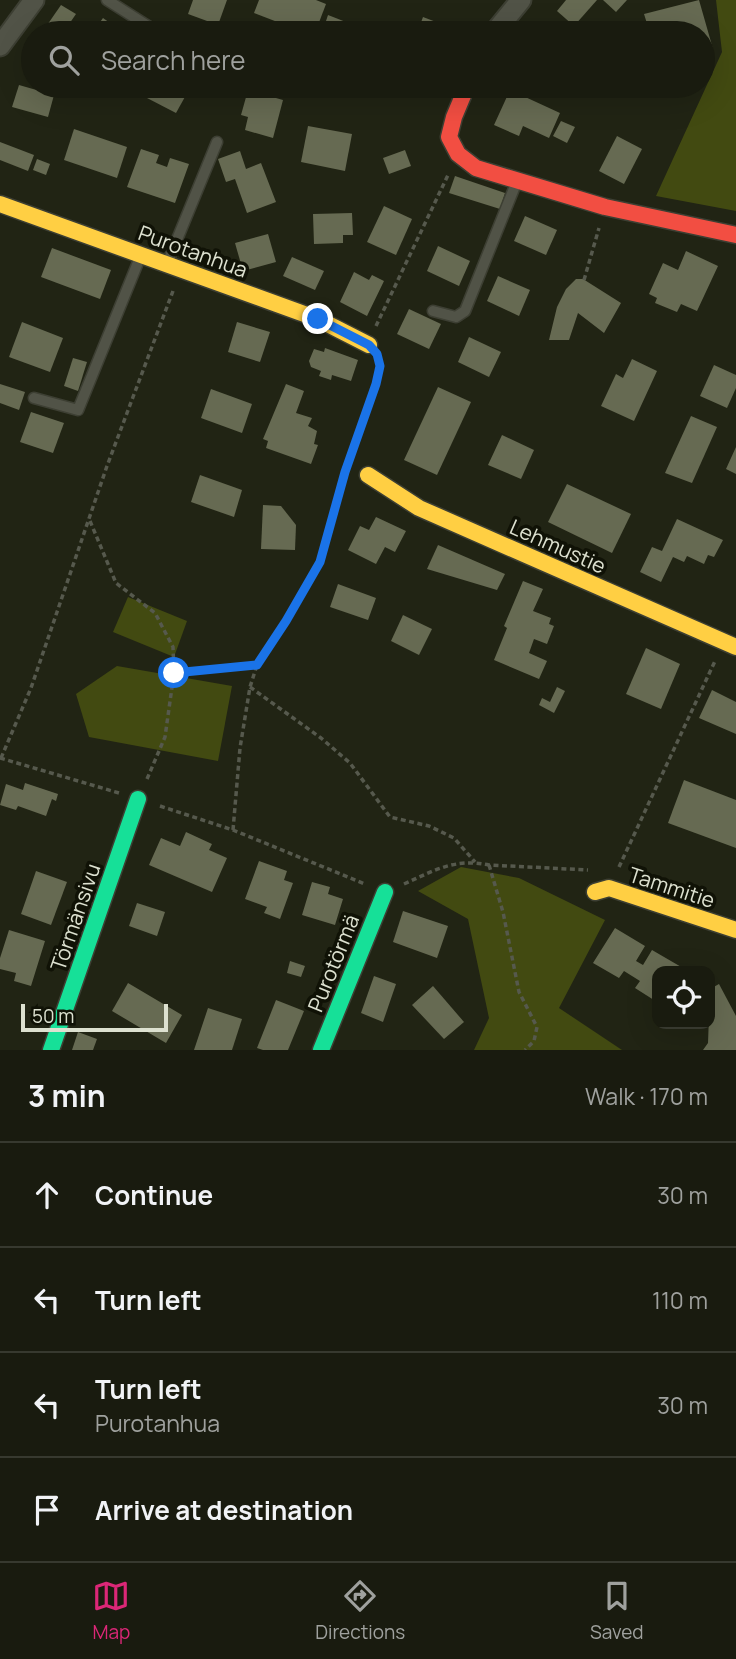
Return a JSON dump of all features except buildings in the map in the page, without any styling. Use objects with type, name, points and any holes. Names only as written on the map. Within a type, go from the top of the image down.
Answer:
[{"type":"street","points":[[0,46],[34,0]]},
{"type":"street","points":[[504,21],[521,0]]},
{"type":"street","points":[[462,98],[450,131],[452,143],[458,154],[476,168],[605,208],[725,231],[736,236]]},
{"type":"street","name":"Purotanhua","points":[[0,204],[334,326],[369,345]]},
{"type":"street","name":"Lehmustie","points":[[368,475],[419,508],[730,644]]},
{"type":"street","name":"Törmänsivu","points":[[51,1050],[138,799]]},
{"type":"street","name":"Tammitie","points":[[602,890],[736,930]]},
{"type":"street","name":"Purotörmä","points":[[321,1050],[385,892]]},
{"type":"lane","points":[[107,0],[140,21]]},
{"type":"lane","points":[[167,264],[217,142]]},
{"type":"lane","points":[[433,311],[456,317],[465,311],[517,180]]},
{"type":"lane","points":[[34,398],[78,410],[141,255]]},
{"type":"path","points":[[233,830],[240,748],[250,687],[257,665],[320,562],[345,472],[376,384],[380,366],[377,354],[369,345],[382,311],[409,261],[458,154]]},
{"type":"path","points":[[584,280],[602,219]]},
{"type":"path","points":[[183,270],[167,302],[31,688],[0,758],[233,830],[385,892],[453,863],[475,862],[599,871]]},
{"type":"path","points":[[89,519],[116,583],[155,613],[173,648],[174,673],[165,737],[138,799]]},
{"type":"path","points":[[602,890],[730,644]]},
{"type":"path","points":[[174,673],[257,665]]},
{"type":"path","points":[[250,687],[321,738],[350,763],[390,817],[429,826],[454,838],[475,862]]},
{"type":"path","points":[[489,864],[503,912],[519,992],[537,1027],[534,1041],[525,1050]]},
{"type":"green space","points":[[716,0],[736,0],[736,211],[656,196],[701,98],[715,98],[715,67],[722,52]]},
{"type":"green space","points":[[128,597],[187,621],[174,657],[113,632]]},
{"type":"green space","points":[[117,666],[232,686],[218,761],[89,737],[76,694]]},
{"type":"green space","points":[[461,867],[519,878],[605,920],[559,1008],[622,1050],[474,1050],[489,1018],[468,919],[418,891]]},
{"type":"traffic: fast","points":[[51,1050],[138,799]]},
{"type":"traffic: fast","points":[[321,1050],[385,892]]},
{"type":"traffic: slow","points":[[0,204],[318,319],[369,345]]},
{"type":"traffic: slow","points":[[368,475],[419,508],[736,647]]},
{"type":"traffic: slow","points":[[595,892],[609,888],[736,930]]},
{"type":"traffic: jam","points":[[462,98],[449,137],[458,154],[476,168],[605,207],[736,235]]},
{"type":"route","points":[[174,673],[257,665],[320,562],[345,472],[380,366],[377,354],[369,345],[318,319]]}]
